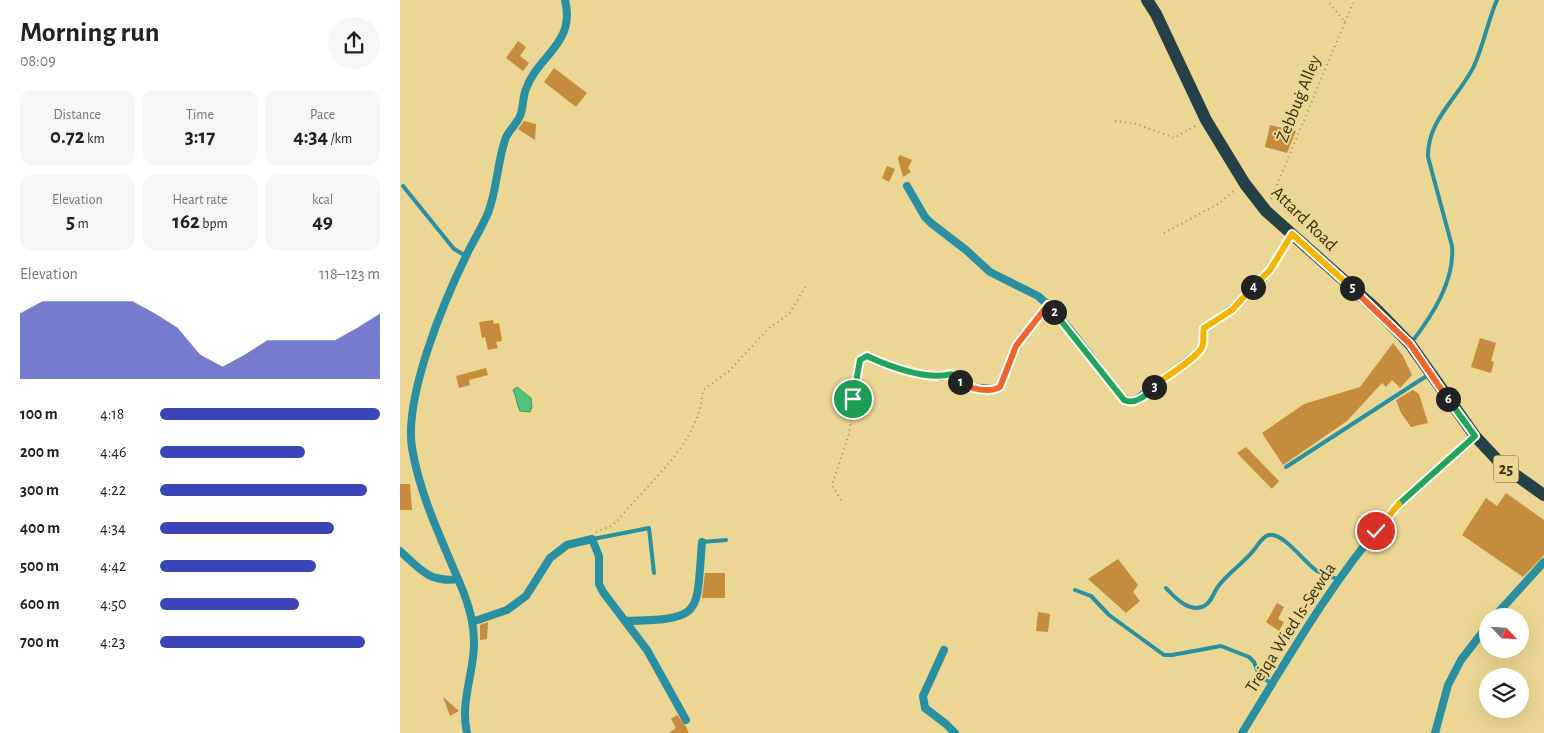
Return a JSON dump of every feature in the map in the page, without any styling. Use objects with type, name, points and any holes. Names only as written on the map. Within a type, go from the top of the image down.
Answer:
[{"type":"main road","name":"Attard Road","points":[[1147,0],[1156,14],[1206,120],[1245,184],[1266,211],[1375,308],[1410,344],[1475,436]]},
{"type":"main road","name":"25","points":[[1475,436],[1503,466],[1544,495]]},
{"type":"street","points":[[467,733],[463,716],[474,650],[471,610],[423,495],[412,447],[411,431],[420,373],[442,312],[466,256],[488,213],[505,138],[520,117],[526,89],[533,75],[558,44],[565,26],[568,14],[565,0]]},
{"type":"street","points":[[907,186],[925,217],[931,223],[972,254],[990,272],[1038,296],[1048,305],[1069,328],[1121,396],[1128,402],[1132,402],[1146,394],[1197,353],[1203,345],[1204,328],[1238,304],[1270,270],[1292,234]]},
{"type":"street","points":[[941,377],[951,374],[967,387],[996,389],[1002,383],[1018,343],[1048,305]]},
{"type":"street","name":"Trejqa Wied Is-Sewda","points":[[1242,733],[1338,579],[1395,509],[1475,436]]},
{"type":"street","points":[[472,622],[507,610],[526,596],[550,558],[567,545],[592,539],[599,556],[599,584],[603,592],[647,650],[686,720]]},
{"type":"street","points":[[625,621],[660,620],[689,612],[698,598],[702,542]]},
{"type":"street","points":[[400,551],[422,572],[433,578],[444,581],[458,579]]},
{"type":"street","points":[[1502,608],[1544,562]]},
{"type":"street","points":[[1435,733],[1448,685],[1461,660],[1479,637]]},
{"type":"street","points":[[944,650],[924,696],[924,708],[955,733]]},
{"type":"lane","points":[[1410,344],[1431,315],[1446,283],[1453,259],[1452,246],[1428,157],[1427,144],[1431,130],[1438,118],[1455,97],[1473,68],[1486,37],[1497,0]]},
{"type":"lane","points":[[403,186],[454,249],[466,256]]},
{"type":"lane","points":[[1286,467],[1430,374]]},
{"type":"lane","points":[[592,539],[649,528],[654,573]]},
{"type":"lane","points":[[1166,588],[1179,602],[1187,606],[1204,606],[1209,602],[1221,582],[1242,565],[1262,539],[1269,535],[1283,540],[1318,571],[1338,579]]},
{"type":"lane","points":[[702,542],[726,540]]},
{"type":"lane","points":[[1075,590],[1091,596],[1109,615],[1164,655],[1221,646],[1249,657],[1254,662],[1259,675],[1272,684]]},
{"type":"path","points":[[1327,0],[1345,22]]},
{"type":"path","name":"Żebbuġ Alley","points":[[1266,211],[1353,2]]},
{"type":"path","points":[[1115,121],[1136,124],[1174,138],[1206,120]]},
{"type":"path","points":[[1164,233],[1218,204],[1245,184]]},
{"type":"path","points":[[592,539],[598,530],[611,526],[618,520],[673,458],[698,418],[702,407],[703,390],[729,370],[769,328],[789,314],[806,286]]},
{"type":"path","points":[[841,500],[832,485],[849,434],[860,360],[867,356],[898,370],[941,377]]},
{"type":"shaded area","points":[[517,387],[531,398],[532,407],[530,412],[520,411],[513,390]]},
{"type":"building","points":[[518,41],[526,47],[520,56],[529,63],[523,71],[506,58]]},
{"type":"building","points":[[554,68],[587,93],[576,107],[544,82]]},
{"type":"building","points":[[524,121],[536,124],[535,140],[518,129]]},
{"type":"building","points":[[1270,125],[1296,131],[1287,153],[1265,147]]},
{"type":"building","points":[[900,155],[912,160],[908,168],[911,172],[903,177],[898,159]]},
{"type":"building","points":[[887,166],[895,169],[889,182],[882,178]]},
{"type":"building","points":[[493,320],[494,324],[499,323],[502,341],[496,342],[498,348],[488,350],[485,337],[482,338],[479,322]]},
{"type":"building","points":[[1480,338],[1496,343],[1491,361],[1494,362],[1491,373],[1471,367]]},
{"type":"building","points":[[1393,343],[1403,356],[1412,375],[1400,388],[1392,380],[1386,387],[1382,383],[1347,421],[1283,465],[1262,433],[1304,404],[1360,387]]},
{"type":"building","points":[[486,368],[488,375],[469,380],[470,385],[459,388],[456,376]]},
{"type":"building","points":[[1413,390],[1419,394],[1428,423],[1411,427],[1401,413],[1396,400]]},
{"type":"building","points":[[1246,447],[1279,481],[1272,489],[1237,453]]},
{"type":"building","points":[[400,484],[410,484],[412,510],[400,510]]},
{"type":"building","points":[[1506,493],[1544,520],[1544,555],[1523,577],[1462,535],[1486,498],[1497,506]]},
{"type":"building","points":[[1118,559],[1138,585],[1133,592],[1140,601],[1126,613],[1088,579]]},
{"type":"building","points":[[705,573],[725,573],[725,598],[702,598]]},
{"type":"building","points":[[1277,603],[1284,607],[1278,619],[1284,622],[1279,631],[1266,622]]},
{"type":"building","points":[[1038,612],[1050,614],[1048,632],[1036,631]]},
{"type":"building","points":[[488,622],[487,639],[480,640],[480,625]]},
{"type":"building","points":[[443,697],[459,711],[450,716]]},
{"type":"building","points":[[677,715],[689,733],[669,733],[676,728],[671,719]]},
{"type":"route","points":[[853,399],[860,360],[867,356],[898,370],[941,377],[951,374],[967,387],[996,389],[1002,383],[1018,343],[1048,305],[1069,328],[1124,400],[1132,402],[1152,390],[1165,377],[1201,349],[1204,341],[1202,332],[1204,328],[1232,310],[1270,270],[1292,234],[1375,308],[1410,344],[1475,436],[1403,500],[1376,531]]}]
